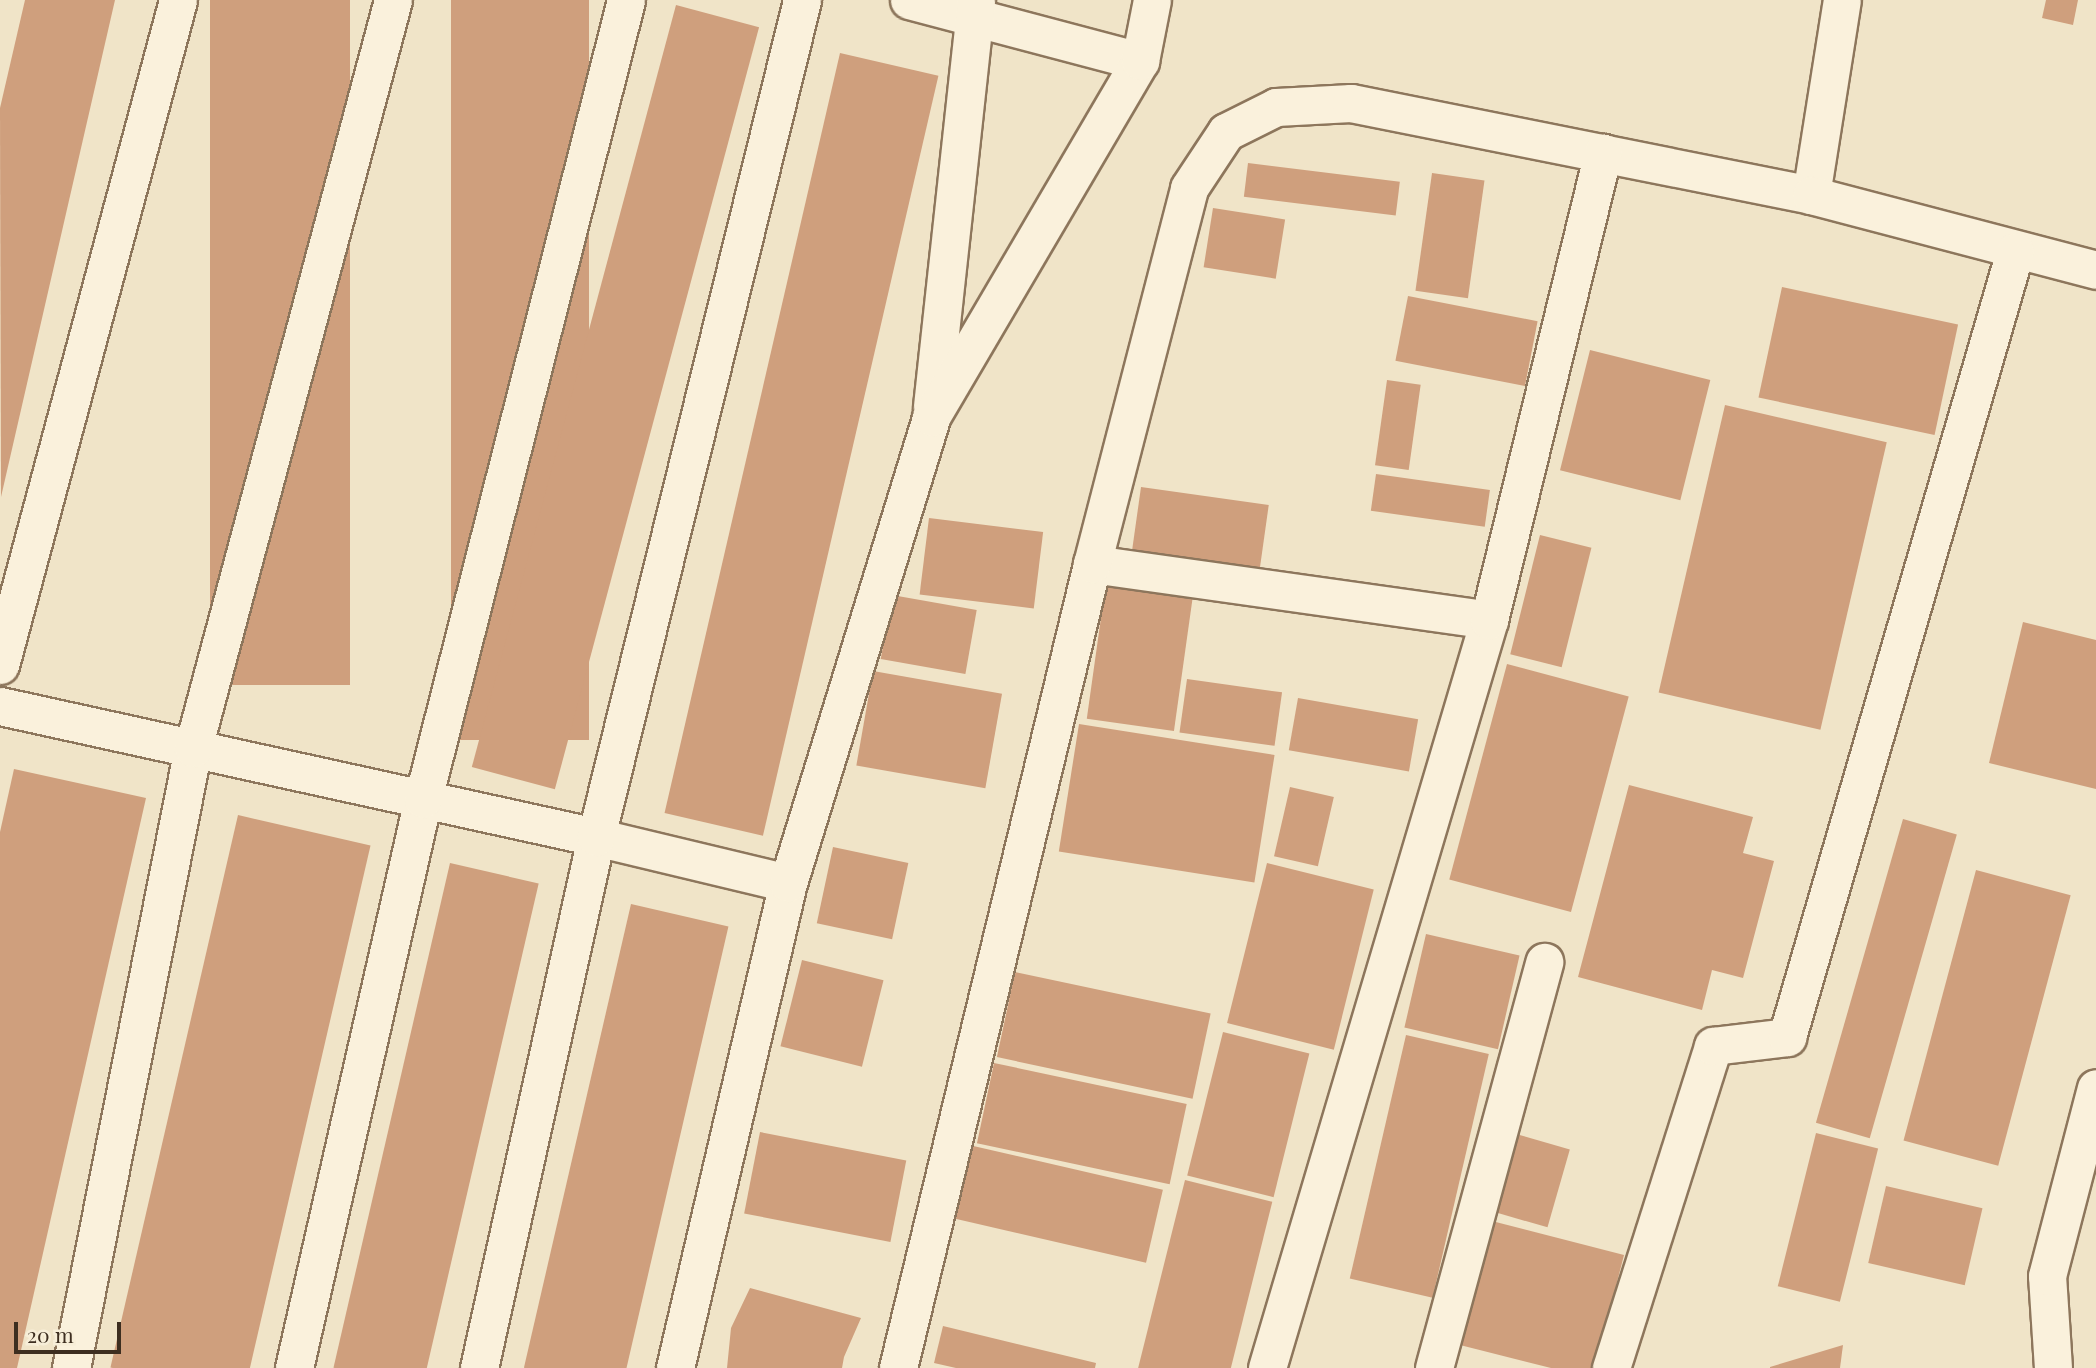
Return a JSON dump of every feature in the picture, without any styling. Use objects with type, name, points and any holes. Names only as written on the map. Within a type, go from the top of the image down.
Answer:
[{"type":"street","points":[[0,665],[178,0]]},
{"type":"street","points":[[71,1368],[193,748],[393,0]]},
{"type":"street","points":[[294,1368],[423,799],[626,0]]},
{"type":"street","points":[[480,1368],[596,837],[802,0]]},
{"type":"street","points":[[909,0],[974,8],[1140,61]]},
{"type":"street","points":[[931,417],[1140,61],[1152,0]]},
{"type":"street","points":[[1811,195],[1842,0]]},
{"type":"street","points":[[675,1368],[788,883],[931,417],[974,8]]},
{"type":"street","points":[[898,1368],[1092,564],[1189,188],[1226,132],[1276,107],[1351,103],[1811,195],[2015,251],[2096,270]]},
{"type":"street","points":[[1267,1368],[1489,620],[1604,153]]},
{"type":"street","points":[[1611,1368],[1713,1046],[1787,1037],[2015,251]]},
{"type":"street","points":[[1092,564],[1489,620]]},
{"type":"street","points":[[0,706],[596,837],[788,883]]},
{"type":"street","points":[[1434,1368],[1544,962]]},
{"type":"street","points":[[2053,1368],[2047,1276],[2096,1088]]},
{"type":"building","points":[[25,0],[115,0],[1,497],[0,108]]},
{"type":"building","points":[[210,0],[350,0],[350,685],[210,685]]},
{"type":"building","points":[[451,0],[589,0],[589,740],[451,740]]},
{"type":"building","points":[[2046,0],[2078,0],[2073,25],[2042,18]]},
{"type":"building","points":[[676,5],[759,27],[555,789],[472,767]]},
{"type":"building","points":[[840,53],[938,76],[763,836],[665,813]]},
{"type":"building","points":[[1248,163],[1400,182],[1396,215],[1244,197]]},
{"type":"building","points":[[1432,173],[1484,180],[1468,298],[1415,291]]},
{"type":"building","points":[[1213,208],[1285,219],[1276,279],[1204,267]]},
{"type":"building","points":[[1782,287],[1958,324],[1935,435],[1759,398]]},
{"type":"building","points":[[1408,296],[1538,321],[1525,386],[1395,361]]},
{"type":"building","points":[[1590,350],[1710,380],[1680,500],[1560,470]]},
{"type":"building","points":[[1387,380],[1421,385],[1409,470],[1375,465]]},
{"type":"building","points":[[1725,405],[1887,442],[1820,730],[1659,692]]},
{"type":"building","points":[[1376,474],[1490,490],[1485,527],[1371,511]]},
{"type":"building","points":[[1141,487],[1269,505],[1259,573],[1131,555]]},
{"type":"building","points":[[929,518],[1043,532],[1034,608],[920,594]]},
{"type":"building","points":[[1540,535],[1591,548],[1562,667],[1510,654]]},
{"type":"building","points":[[1106,582],[1193,594],[1174,731],[1087,719]]},
{"type":"building","points":[[892,595],[977,610],[965,674],[881,659]]},
{"type":"building","points":[[2023,622],[2096,640],[2096,789],[1989,763]]},
{"type":"building","points":[[1507,664],[1629,697],[1571,912],[1449,879]]},
{"type":"building","points":[[873,671],[1002,694],[985,788],[856,766]]},
{"type":"building","points":[[1187,679],[1282,692],[1275,746],[1179,732]]},
{"type":"building","points":[[1298,698],[1418,719],[1409,771],[1289,750]]},
{"type":"building","points":[[1079,724],[1275,755],[1254,882],[1059,851]]},
{"type":"building","points":[[14,769],[146,798],[17,1368],[0,1368],[0,832]]},
{"type":"building","points":[[1629,785],[1753,817],[1743,853],[1774,861],[1743,978],[1712,970],[1702,1010],[1578,977]]},
{"type":"building","points":[[1290,787],[1334,797],[1318,866],[1274,856]]},
{"type":"building","points":[[238,815],[371,846],[250,1368],[110,1367]]},
{"type":"building","points":[[1903,819],[1957,834],[1870,1138],[1816,1123]]},
{"type":"building","points":[[833,847],[908,863],[892,939],[817,923]]},
{"type":"building","points":[[450,863],[539,883],[427,1368],[333,1368]]},
{"type":"building","points":[[1267,863],[1374,890],[1334,1050],[1227,1023]]},
{"type":"building","points":[[1976,870],[2071,895],[1998,1166],[1904,1140]]},
{"type":"building","points":[[631,904],[728,926],[627,1368],[524,1368]]},
{"type":"building","points":[[1426,934],[1520,956],[1498,1049],[1404,1028]]},
{"type":"building","points":[[802,960],[884,980],[862,1067],[780,1046]]},
{"type":"building","points":[[1015,972],[1211,1014],[1193,1099],[997,1057]]},
{"type":"building","points":[[1223,1032],[1309,1054],[1274,1197],[1187,1176]]},
{"type":"building","points":[[1406,1035],[1489,1054],[1433,1298],[1350,1279]]},
{"type":"building","points":[[994,1063],[1187,1104],[1170,1184],[977,1143]]},
{"type":"building","points":[[760,1132],[906,1160],[890,1242],[744,1213]]},
{"type":"building","points":[[1816,1133],[1878,1148],[1840,1302],[1778,1286]]},
{"type":"building","points":[[1516,1134],[1570,1149],[1548,1227],[1494,1212]]},
{"type":"building","points":[[969,1145],[1163,1190],[1146,1263],[952,1218]]},
{"type":"building","points":[[1185,1180],[1272,1202],[1231,1368],[1138,1368]]},
{"type":"building","points":[[1886,1186],[1982,1208],[1965,1285],[1868,1263]]},
{"type":"building","points":[[1488,1220],[1624,1255],[1595,1368],[1551,1368],[1456,1344]]},
{"type":"building","points":[[750,1288],[861,1318],[842,1368],[727,1368],[731,1328]]},
{"type":"building","points":[[943,1326],[1096,1363],[1095,1368],[956,1368],[934,1363]]},
{"type":"building","points":[[1843,1345],[1840,1368],[1770,1368],[1770,1367]]}]
